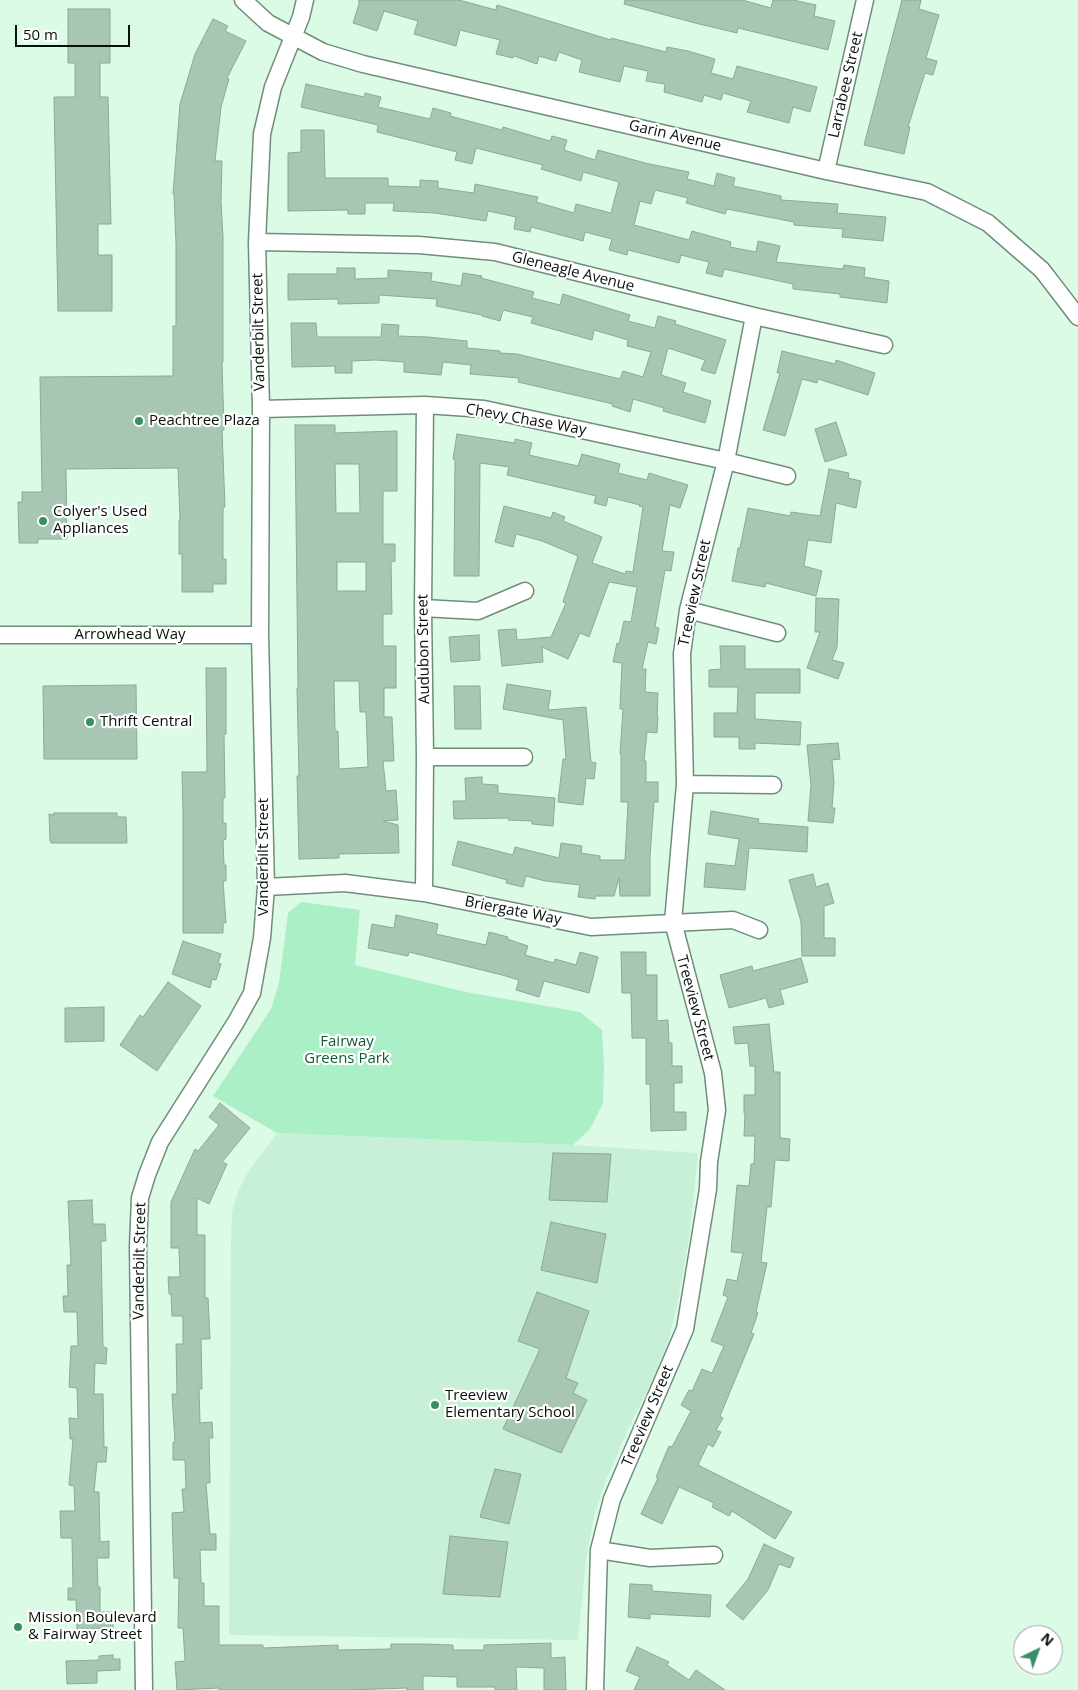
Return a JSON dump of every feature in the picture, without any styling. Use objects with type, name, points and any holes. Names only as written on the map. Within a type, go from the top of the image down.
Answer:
[{"type":"street","name":"Garin Avenue","points":[[243,0],[268,23],[323,52],[363,64],[826,171],[927,192],[988,223],[1042,270],[1078,317]]},
{"type":"street","name":"Vanderbilt Street","points":[[144,1690],[138,1247],[140,1198],[160,1142],[236,1022],[252,993],[262,938],[266,887],[260,634],[261,409],[257,242],[262,134],[274,87],[301,17],[305,0]]},
{"type":"street","name":"Larrabee Street","points":[[826,171],[865,0]]},
{"type":"street","name":"Gleneagle Avenue","points":[[257,242],[418,245],[494,252],[754,316],[884,345]]},
{"type":"street","name":"Treeview Street","points":[[595,1690],[598,1550],[612,1499],[685,1329],[708,1189],[709,1162],[717,1110],[713,1073],[673,922],[685,784],[682,654],[688,610],[726,461],[754,316]]},
{"type":"street","name":"Chevy Chase Way","points":[[261,409],[425,405],[484,409],[787,476]]},
{"type":"street","name":"Audubon Street","points":[[424,893],[423,608],[425,405]]},
{"type":"street","points":[[423,608],[478,611],[525,591]]},
{"type":"street","points":[[688,610],[777,633]]},
{"type":"street","name":"Arrowhead Way","points":[[0,635],[260,634]]},
{"type":"street","points":[[425,757],[524,757]]},
{"type":"street","points":[[685,784],[773,785]]},
{"type":"street","name":"Briergate Way","points":[[266,887],[345,883],[424,893],[590,927],[733,920],[759,930]]},
{"type":"street","points":[[598,1550],[650,1558],[714,1555]]},
{"type":"shaded area","name":"Treeview Elementary School","points":[[277,1133],[573,1145],[698,1153],[690,1231],[679,1296],[668,1343],[652,1381],[628,1429],[605,1483],[594,1516],[586,1560],[578,1640],[229,1635],[232,1212],[239,1189],[250,1169]]},
{"type":"green space","name":"Fairway Greens Park","points":[[301,902],[360,910],[355,965],[466,992],[580,1012],[602,1030],[604,1066],[603,1103],[590,1129],[573,1145],[277,1133],[213,1096],[271,1009],[279,983],[288,913]]},
{"type":"building","points":[[359,0],[459,0],[496,10],[497,5],[611,40],[611,38],[666,52],[667,47],[715,59],[711,73],[733,79],[737,66],[817,87],[810,112],[793,107],[789,123],[747,112],[751,101],[723,93],[721,100],[704,95],[702,102],[664,92],[665,84],[646,81],[648,71],[624,66],[620,82],[579,72],[582,60],[559,52],[556,61],[539,56],[537,64],[514,56],[513,58],[496,54],[500,40],[460,30],[456,46],[414,34],[418,21],[384,11],[377,31],[353,23]]},
{"type":"building","points":[[625,0],[742,0],[771,8],[773,0],[793,0],[816,5],[814,16],[835,21],[828,50],[738,28],[737,33],[695,23],[624,4]]},
{"type":"building","points":[[902,0],[921,0],[919,9],[939,15],[926,58],[937,61],[933,75],[925,73],[908,127],[910,127],[904,154],[864,145]]},
{"type":"building","points":[[68,9],[110,9],[110,63],[100,63],[100,97],[108,97],[111,224],[98,224],[98,255],[112,255],[112,311],[58,311],[54,97],[75,97],[75,63],[68,63]]},
{"type":"building","points":[[213,19],[228,26],[225,31],[246,41],[227,78],[229,79],[221,107],[215,161],[222,161],[224,430],[222,430],[225,507],[223,507],[223,559],[226,559],[226,584],[213,584],[213,592],[182,592],[182,554],[179,554],[178,468],[66,469],[67,539],[38,539],[38,543],[19,543],[18,502],[22,502],[22,492],[42,492],[40,377],[173,376],[173,326],[176,326],[176,244],[173,194],[180,104],[195,54]]},
{"type":"building","points":[[306,84],[364,97],[365,93],[381,97],[378,107],[430,119],[433,108],[451,113],[450,116],[502,130],[503,127],[550,141],[552,136],[567,140],[564,150],[595,160],[598,150],[645,163],[689,172],[687,179],[714,186],[717,173],[735,178],[733,186],[781,196],[781,200],[838,204],[837,213],[886,217],[883,241],[842,237],[843,229],[794,225],[794,222],[727,209],[725,214],[686,203],[688,198],[655,190],[651,204],[640,201],[634,225],[689,240],[692,231],[731,242],[730,247],[756,252],[758,241],[780,246],[776,262],[843,269],[844,265],[865,268],[864,277],[889,281],[887,303],[840,297],[840,294],[793,289],[793,284],[724,269],[722,277],[706,273],[709,262],[681,255],[679,263],[628,250],[627,255],[609,250],[612,239],[585,232],[583,241],[531,227],[530,232],[514,229],[516,217],[488,211],[486,221],[435,213],[393,211],[394,203],[365,203],[365,214],[348,214],[348,210],[288,211],[288,153],[301,152],[301,130],[324,130],[325,178],[388,178],[388,186],[420,187],[420,180],[438,181],[438,188],[474,193],[475,184],[538,197],[536,202],[574,213],[576,204],[611,213],[619,182],[583,172],[581,181],[541,169],[543,165],[476,148],[472,164],[455,160],[457,152],[377,132],[378,125],[301,107]]},
{"type":"building","points":[[337,268],[355,268],[355,279],[388,278],[388,270],[432,273],[431,281],[461,286],[463,273],[482,276],[481,278],[534,292],[532,298],[560,305],[563,294],[630,315],[628,321],[655,328],[658,316],[676,321],[675,324],[726,340],[715,374],[701,370],[705,360],[668,348],[661,375],[686,383],[683,392],[711,401],[705,423],[663,411],[664,408],[633,399],[630,412],[612,406],[613,404],[518,382],[519,378],[470,374],[471,365],[443,362],[441,375],[404,372],[404,362],[375,360],[352,361],[352,373],[335,373],[335,366],[292,367],[291,323],[316,323],[317,337],[381,337],[382,324],[399,325],[398,336],[467,341],[467,348],[517,354],[620,379],[623,371],[643,377],[651,352],[627,346],[628,340],[594,330],[592,340],[531,323],[533,317],[503,310],[500,321],[482,315],[436,306],[437,299],[379,295],[379,303],[338,304],[338,299],[288,300],[288,274],[337,274]]},
{"type":"building","points":[[782,351],[835,364],[836,360],[875,373],[868,395],[818,379],[817,383],[802,379],[785,436],[763,430],[780,373],[777,373]]},
{"type":"building","points":[[836,422],[847,455],[825,462],[815,429]]},
{"type":"building","points":[[295,425],[335,425],[335,433],[397,431],[397,491],[383,491],[383,544],[395,544],[395,561],[391,562],[392,614],[383,614],[383,646],[396,646],[396,688],[384,688],[384,717],[392,717],[394,761],[383,761],[386,791],[396,790],[398,820],[383,821],[398,825],[399,853],[339,854],[339,858],[299,859],[297,776],[299,776]],"holes":[[[335,464],[359,464],[360,513],[336,513]],[[337,562],[366,562],[366,591],[337,591]],[[334,681],[359,681],[360,712],[366,712],[368,767],[339,769],[338,731],[335,731]]]},
{"type":"building","points":[[457,434],[515,443],[515,439],[532,443],[529,455],[578,466],[582,454],[620,464],[618,473],[647,480],[649,473],[688,485],[680,508],[670,505],[662,551],[674,552],[671,571],[665,570],[655,627],[659,628],[656,644],[648,642],[642,669],[646,669],[645,692],[658,693],[657,733],[647,732],[644,761],[646,761],[646,782],[658,782],[658,802],[654,802],[650,856],[650,896],[620,896],[619,878],[614,896],[595,896],[595,899],[578,897],[580,885],[545,881],[526,876],[523,887],[506,883],[507,880],[452,865],[458,841],[513,855],[515,847],[559,858],[561,843],[582,846],[581,853],[600,856],[600,860],[625,860],[628,802],[621,802],[620,754],[623,709],[620,709],[622,663],[613,662],[624,621],[631,622],[637,587],[609,582],[589,637],[580,633],[568,659],[542,647],[543,662],[502,666],[498,630],[516,629],[517,640],[551,637],[566,603],[563,602],[578,556],[542,541],[516,534],[513,547],[495,542],[504,506],[551,518],[553,512],[565,517],[563,521],[602,537],[592,563],[625,574],[626,571],[633,572],[643,507],[608,497],[606,506],[594,503],[596,496],[507,475],[509,467],[480,463],[479,576],[454,576],[455,459],[453,459]]},
{"type":"building","points":[[829,469],[849,473],[848,478],[861,481],[856,508],[836,503],[831,543],[808,540],[804,566],[822,571],[816,596],[766,583],[765,587],[732,581],[748,508],[790,516],[791,512],[820,516]]},
{"type":"building","points":[[816,598],[839,599],[837,647],[832,660],[844,663],[838,679],[807,668],[820,632],[815,632]]},
{"type":"building","points":[[479,635],[480,660],[451,662],[449,637]]},
{"type":"building","points":[[720,646],[745,646],[745,669],[800,669],[800,693],[755,693],[755,719],[801,722],[800,745],[755,743],[755,749],[739,749],[739,737],[714,737],[714,713],[737,713],[738,687],[709,687],[709,670],[721,669]]},
{"type":"building","points":[[206,668],[226,668],[225,798],[223,798],[223,823],[226,823],[226,839],[223,840],[226,881],[223,881],[226,923],[223,923],[223,933],[183,933],[182,772],[207,772]]},
{"type":"building","points":[[507,684],[551,691],[548,710],[586,707],[591,762],[596,763],[594,779],[586,778],[583,805],[558,802],[563,759],[566,759],[563,720],[503,709]]},
{"type":"building","name":"Thrift Central","points":[[136,685],[137,759],[44,759],[43,686]]},
{"type":"building","points":[[454,686],[480,686],[481,729],[455,729]]},
{"type":"building","points":[[838,743],[840,759],[832,760],[834,782],[832,808],[835,808],[833,823],[808,821],[811,786],[807,745]]},
{"type":"building","points":[[482,777],[482,784],[498,785],[498,793],[555,798],[553,826],[532,824],[532,821],[508,820],[509,818],[454,819],[453,801],[466,801],[465,778]]},
{"type":"building","points":[[711,811],[759,819],[758,823],[808,827],[807,852],[749,848],[745,890],[704,887],[706,863],[735,866],[739,839],[708,834]]},
{"type":"building","points":[[54,813],[117,813],[117,817],[126,817],[127,843],[51,843],[49,814],[54,815]]},
{"type":"building","points":[[813,874],[816,887],[828,883],[834,903],[824,906],[824,938],[835,938],[835,956],[802,956],[801,922],[789,880]]},
{"type":"building","points":[[396,915],[438,924],[436,934],[486,945],[489,932],[508,937],[507,939],[528,946],[525,955],[554,963],[555,959],[576,965],[580,952],[598,957],[589,993],[544,981],[539,997],[516,990],[519,980],[502,975],[409,952],[408,956],[368,948],[372,924],[394,928]]},
{"type":"building","points":[[183,941],[221,954],[218,963],[221,964],[216,980],[212,979],[210,988],[172,974]]},
{"type":"building","points":[[621,952],[646,952],[646,975],[657,975],[657,1021],[668,1020],[669,1043],[672,1043],[672,1066],[682,1066],[682,1083],[674,1083],[674,1112],[686,1112],[686,1130],[651,1131],[650,1084],[646,1084],[646,1038],[632,1038],[631,993],[622,993]]},
{"type":"building","points":[[801,958],[808,982],[780,990],[784,1004],[769,1008],[766,998],[729,1008],[720,975],[752,966],[753,971]]},
{"type":"building","points":[[168,982],[201,1006],[157,1071],[120,1045],[140,1015],[143,1017]]},
{"type":"building","points":[[104,1007],[104,1041],[65,1042],[65,1008]]},
{"type":"building","points":[[769,1024],[774,1072],[780,1072],[780,1138],[790,1139],[789,1161],[775,1160],[771,1207],[767,1207],[761,1262],[767,1263],[756,1312],[758,1313],[751,1333],[754,1334],[720,1416],[723,1418],[716,1430],[721,1432],[713,1447],[708,1444],[698,1465],[792,1512],[775,1539],[732,1511],[729,1516],[712,1507],[714,1503],[679,1487],[662,1524],[641,1514],[658,1478],[656,1477],[669,1446],[672,1447],[691,1411],[681,1405],[689,1390],[692,1391],[702,1369],[712,1373],[724,1346],[711,1341],[728,1297],[723,1295],[727,1279],[737,1281],[743,1253],[731,1252],[737,1185],[749,1186],[751,1164],[754,1164],[755,1136],[744,1136],[744,1095],[755,1095],[755,1066],[750,1066],[748,1043],[735,1044],[733,1027]]},
{"type":"building","points":[[220,1103],[250,1128],[222,1162],[227,1164],[209,1204],[197,1198],[197,1235],[205,1235],[205,1298],[208,1298],[210,1339],[201,1339],[202,1389],[199,1389],[200,1423],[212,1422],[213,1438],[209,1438],[210,1483],[206,1483],[210,1534],[216,1534],[216,1550],[200,1550],[201,1583],[204,1583],[204,1606],[219,1606],[219,1645],[263,1645],[263,1648],[338,1645],[338,1650],[391,1649],[391,1644],[423,1644],[453,1645],[453,1650],[484,1650],[484,1645],[551,1643],[551,1658],[565,1657],[566,1690],[544,1690],[544,1668],[516,1667],[517,1690],[495,1690],[495,1687],[457,1687],[457,1677],[423,1676],[423,1690],[407,1690],[407,1688],[219,1690],[219,1688],[177,1690],[175,1662],[185,1661],[183,1628],[178,1628],[179,1578],[174,1578],[172,1513],[184,1512],[182,1489],[186,1489],[185,1460],[173,1460],[173,1442],[175,1442],[172,1394],[177,1394],[176,1344],[183,1344],[183,1316],[172,1316],[171,1294],[169,1294],[168,1277],[180,1277],[179,1248],[171,1248],[171,1202],[195,1149],[198,1151],[219,1125],[209,1117]]},
{"type":"building","points":[[553,1153],[611,1154],[607,1202],[549,1200]]},
{"type":"building","points":[[92,1200],[93,1224],[105,1224],[106,1241],[101,1241],[103,1347],[107,1348],[106,1364],[95,1363],[94,1394],[103,1394],[104,1447],[107,1447],[106,1462],[97,1462],[94,1492],[99,1492],[100,1542],[109,1541],[109,1558],[97,1558],[98,1587],[100,1587],[100,1612],[113,1612],[113,1628],[77,1629],[76,1600],[68,1600],[68,1588],[73,1588],[72,1538],[61,1538],[60,1511],[75,1511],[74,1486],[69,1485],[73,1439],[70,1439],[69,1418],[78,1419],[77,1388],[69,1387],[71,1346],[78,1346],[77,1312],[64,1312],[63,1296],[68,1296],[67,1265],[71,1265],[68,1201]]},
{"type":"building","points":[[551,1222],[606,1234],[597,1283],[541,1270]]},
{"type":"building","points":[[537,1292],[589,1311],[566,1378],[578,1383],[573,1393],[587,1400],[561,1453],[503,1429],[540,1349],[518,1341]]},
{"type":"building","points":[[495,1469],[521,1474],[509,1524],[480,1517]]},
{"type":"building","points":[[450,1536],[508,1542],[500,1597],[443,1594]]},
{"type":"building","points":[[764,1544],[794,1558],[790,1568],[779,1564],[768,1590],[743,1620],[726,1606],[748,1579]]},
{"type":"building","points":[[630,1584],[652,1585],[652,1591],[711,1595],[710,1617],[650,1614],[650,1619],[628,1617]]},
{"type":"building","points":[[637,1647],[669,1662],[667,1665],[689,1680],[696,1670],[725,1690],[634,1690],[640,1677],[626,1671]]},
{"type":"building","points":[[113,1655],[113,1659],[120,1659],[120,1670],[97,1671],[97,1683],[67,1684],[66,1661],[99,1660],[99,1656]]},
{"type":"place","name":"Peachtree Plaza","points":[[139,421]]},
{"type":"place","name":"Colyer's Used Appliances","points":[[43,521]]},
{"type":"place","name":"Thrift Central","points":[[90,722]]},
{"type":"place","name":"Treeview Elementary School","points":[[435,1405]]},
{"type":"place","name":"Mission Boulevard & Fairway Street","points":[[18,1627]]}]
